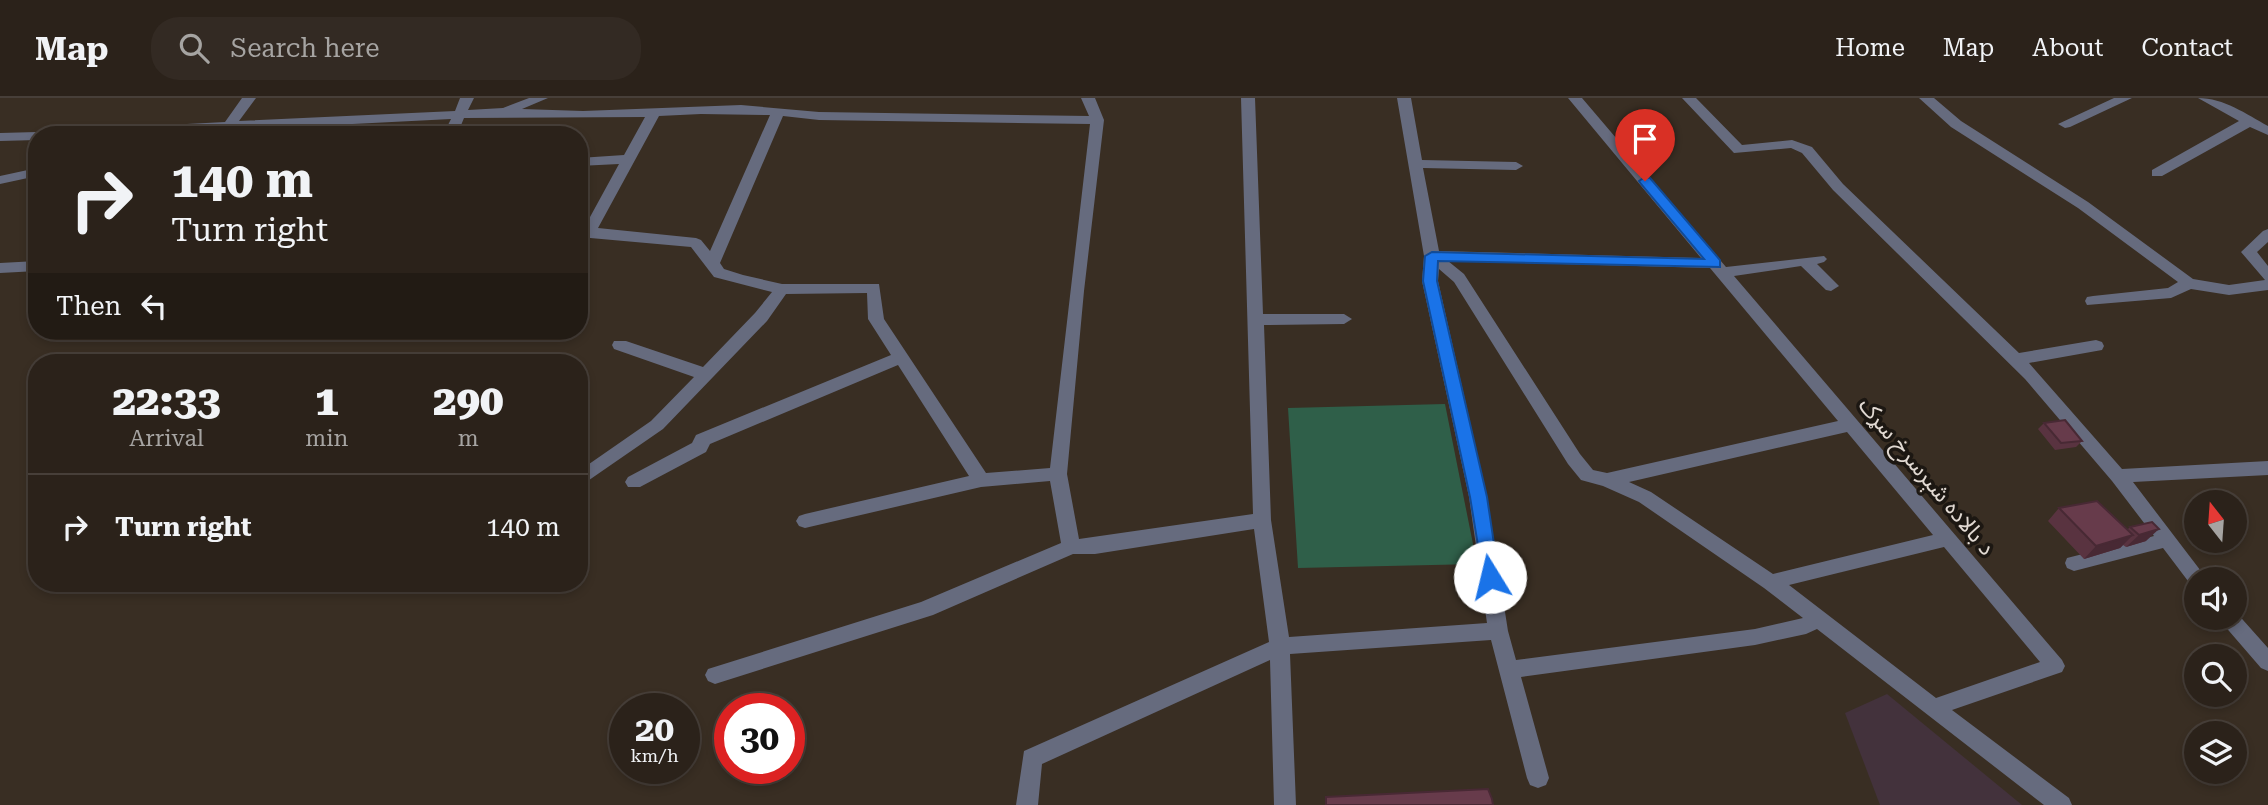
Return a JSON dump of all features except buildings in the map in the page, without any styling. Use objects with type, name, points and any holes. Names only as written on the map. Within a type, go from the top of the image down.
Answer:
[{"type":"street","points":[[229,126],[249,98]]},
{"type":"street","points":[[454,126],[467,98]]},
{"type":"street","points":[[505,111],[541,98]]},
{"type":"street","points":[[1071,547],[1058,474],[1076,291],[1097,120],[1088,98]]},
{"type":"street","points":[[1248,98],[1262,520],[1280,646],[1284,805]]},
{"type":"street","points":[[1405,98],[1414,164],[1432,256],[1430,281],[1478,497],[1499,631],[1538,778]]},
{"type":"street","name":"د بالاده شېرسرخ سړک","points":[[1575,98],[2055,666],[1933,708]]},
{"type":"street","points":[[1689,98],[1740,150],[1793,144],[1807,150],[1838,187],[2014,359],[2118,476],[2188,567]]},
{"type":"street","points":[[1926,98],[1956,124],[2083,205],[2189,283],[2229,290],[2268,285]]},
{"type":"street","points":[[2065,124],[2125,98]]},
{"type":"street","points":[[2205,98],[2268,131]]},
{"type":"street","points":[[280,126],[505,111],[547,117],[655,111],[778,112],[819,117],[1097,120]]},
{"type":"street","points":[[588,225],[655,111]]},
{"type":"street","points":[[713,262],[778,112]]},
{"type":"street","points":[[341,126],[345,120]]},
{"type":"street","points":[[2157,173],[2250,121]]},
{"type":"street","points":[[0,137],[28,135]]},
{"type":"street","points":[[588,161],[627,159]]},
{"type":"street","points":[[1414,164],[1516,166]]},
{"type":"street","points":[[0,180],[28,174]]},
{"type":"street","points":[[588,232],[696,243],[719,273],[782,289],[874,288],[876,320],[981,480]]},
{"type":"street","points":[[2268,234],[2249,252],[2268,276]]},
{"type":"street","points":[[1432,256],[1719,268],[1813,260],[1831,286]]},
{"type":"street","points":[[1432,256],[1459,278],[1573,459],[1587,475],[1607,480],[1645,497],[1771,582],[2061,805]]},
{"type":"street","points":[[1,269],[28,267]]},
{"type":"street","points":[[2093,301],[2171,293],[2189,283]]},
{"type":"street","points":[[588,474],[657,425],[761,317],[782,289]]},
{"type":"street","points":[[1254,320],[1344,319]]},
{"type":"street","points":[[620,345],[704,374]]},
{"type":"street","points":[[2014,359],[2095,346]]},
{"type":"street","points":[[634,481],[700,447],[702,440],[901,356]]},
{"type":"street","points":[[1607,480],[1851,425]]},
{"type":"street","points":[[2118,476],[2268,468]]},
{"type":"street","points":[[805,521],[981,480],[1058,474]]},
{"type":"street","points":[[715,675],[926,609],[1071,547],[1095,546],[1262,520]]},
{"type":"street","points":[[1771,582],[1948,539]]},
{"type":"street","points":[[2074,563],[2165,540]]},
{"type":"street","points":[[1510,670],[1755,637],[1806,626],[1817,618]]},
{"type":"street","points":[[2240,630],[2268,663]]},
{"type":"street","points":[[1027,805],[1032,758],[1280,646],[1499,631]]},
{"type":"shaded area","points":[[1887,694],[2022,805],[1880,805],[1845,713]]},
{"type":"green space","points":[[1445,404],[1477,564],[1298,568],[1288,408]]},
{"type":"route","points":[[1490,577],[1478,497],[1430,281],[1432,256],[1716,263],[1645,181]]}]
